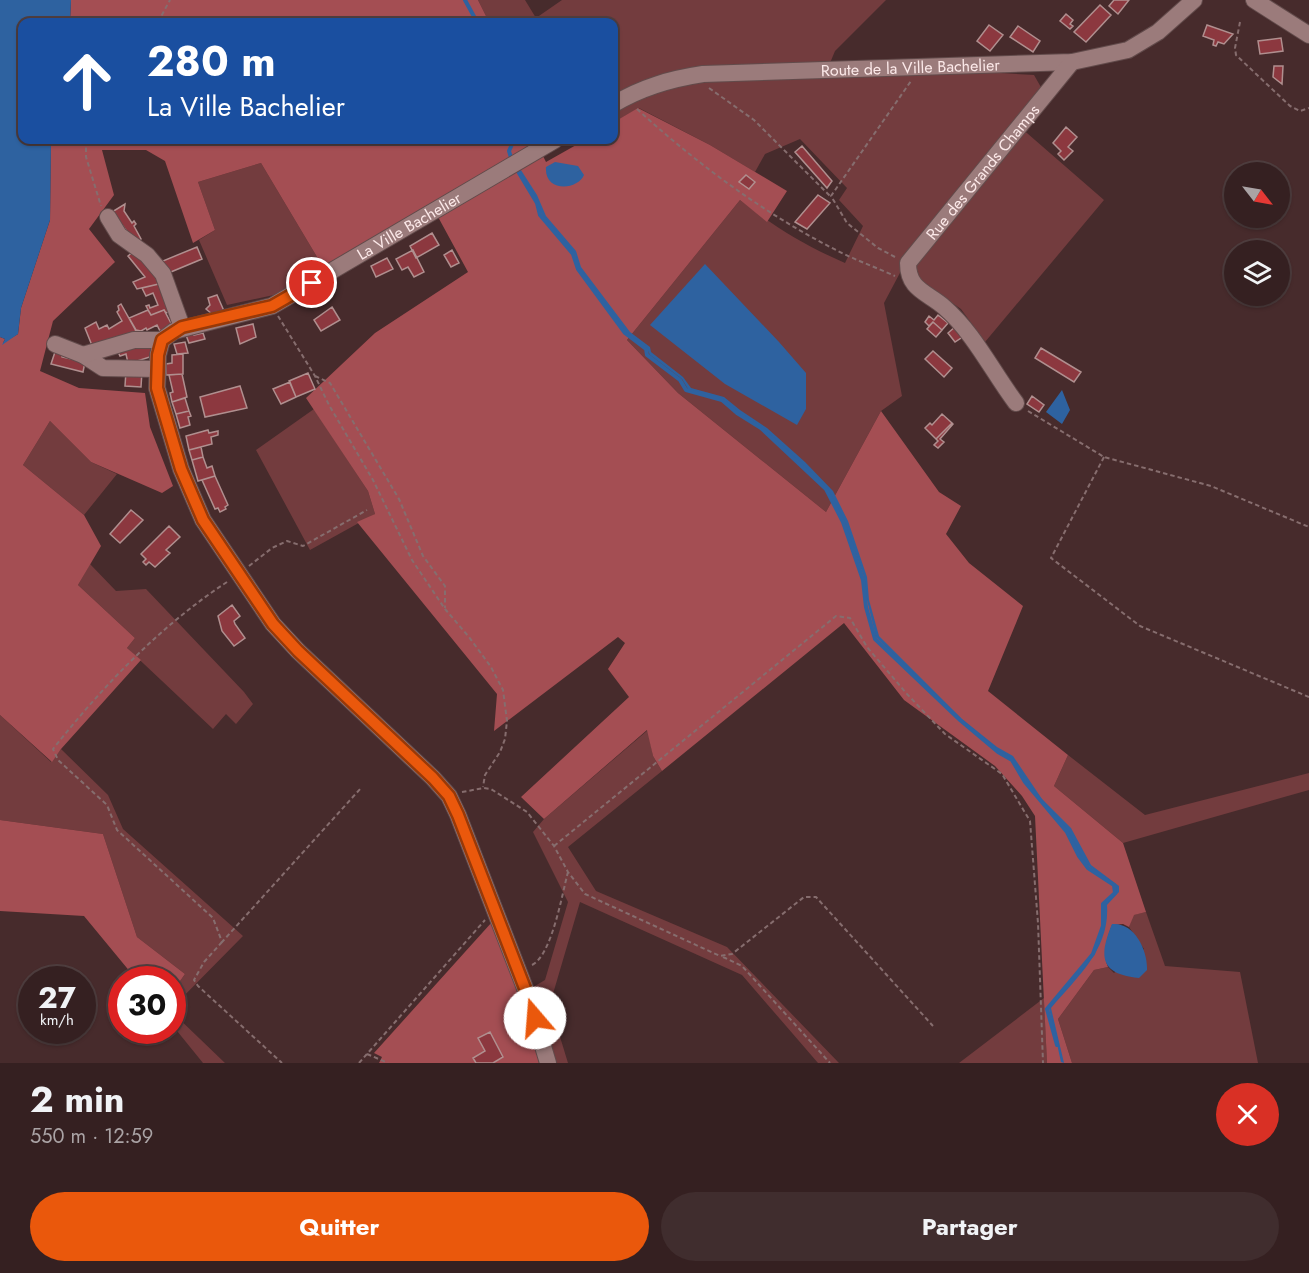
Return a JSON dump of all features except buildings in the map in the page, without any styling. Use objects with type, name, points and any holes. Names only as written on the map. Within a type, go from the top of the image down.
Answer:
[{"type":"street","name":"Route de la Ville Bachelier","points":[[619,101],[645,87],[703,74],[1072,62],[1128,50],[1158,32],[1194,0]]},
{"type":"street","points":[[1254,0],[1309,35]]},
{"type":"street","name":"Rue des Grands Champs","points":[[908,264],[1072,62]]},
{"type":"street","name":"La Ville Bachelier","points":[[162,340],[182,327],[272,306],[548,144]]},
{"type":"street","points":[[108,217],[119,235],[147,255],[163,274],[182,327]]},
{"type":"street","points":[[908,264],[908,275],[914,285],[944,306],[958,320],[1016,403]]},
{"type":"street","points":[[83,355],[134,340],[162,340],[158,355],[157,388],[181,469],[203,520],[273,624],[298,651],[433,778],[449,796],[528,996],[548,1063]]},
{"type":"street","points":[[55,344],[83,355],[103,368],[157,369]]},
{"type":"path","points":[[161,18],[170,0]]},
{"type":"path","points":[[1240,22],[1235,48],[1236,55],[1296,110],[1309,108]]},
{"type":"path","points":[[831,196],[904,88],[923,68]]},
{"type":"path","points":[[703,74],[710,89],[754,120],[831,196],[847,223],[878,248],[908,264]]},
{"type":"path","points":[[619,101],[734,187],[797,229],[837,251],[914,285]]},
{"type":"path","points":[[86,144],[86,157],[101,206],[108,217]]},
{"type":"path","points":[[272,306],[315,376],[329,405],[373,480],[412,560],[445,609],[485,659],[504,690],[507,721],[505,739],[500,752],[485,775],[484,788]]},
{"type":"path","points":[[315,376],[330,383],[399,499],[423,556],[445,586],[445,609]]},
{"type":"path","points":[[1016,403],[1104,457],[1211,486],[1309,527]]},
{"type":"path","points":[[1104,457],[1051,558],[1140,626],[1309,697]]},
{"type":"path","points":[[222,942],[213,918],[117,830],[107,804],[58,760],[53,749],[118,673],[196,603],[238,575],[272,548],[287,541],[303,546],[366,510]]},
{"type":"path","points":[[554,846],[836,616],[850,618],[867,647],[945,734],[1002,774],[1030,821],[1038,923],[1043,1063]]},
{"type":"path","points":[[282,1063],[194,980],[204,962],[361,788]]},
{"type":"path","points":[[449,796],[484,788],[500,794],[527,812],[554,846],[568,872],[585,894],[742,966],[830,1063]]},
{"type":"path","points":[[518,972],[538,962],[549,941],[568,872]]},
{"type":"path","points":[[720,956],[732,954],[804,897],[816,897],[933,1026]]},
{"type":"path","points":[[359,1063],[495,909]]},
{"type":"path","points":[[367,1054],[388,1063]]},
{"type":"shaded area","points":[[71,0],[478,0],[487,18],[70,18]]},
{"type":"shaded area","points":[[478,0],[525,0],[536,18],[487,18]]},
{"type":"shaded area","points":[[562,0],[886,0],[835,51],[830,63],[1034,75],[1042,89],[1013,121],[1104,200],[985,342],[961,309],[902,269],[884,303],[902,396],[881,411],[826,512],[678,393],[627,340],[740,200],[790,235],[845,263],[863,226],[839,200],[847,188],[800,139],[765,154],[755,172],[710,145],[639,108],[618,120],[618,18],[536,18]]},
{"type":"shaded area","points":[[638,108],[710,145],[787,191],[767,222],[740,200],[627,340],[678,393],[826,512],[881,411],[939,492],[961,506],[946,534],[969,563],[1023,606],[988,691],[1068,755],[1054,786],[1123,843],[1146,912],[1134,915],[1129,927],[1123,924],[1112,925],[1105,951],[1108,967],[1094,970],[1058,1019],[1072,1063],[1047,1063],[1035,816],[1022,796],[995,766],[904,700],[844,623],[662,771],[653,756],[647,730],[544,819],[521,797],[629,697],[608,669],[625,643],[618,637],[494,731],[497,694],[357,522],[375,514],[368,491],[306,398],[375,333],[468,272],[431,204],[323,267],[261,163],[198,182],[215,230],[193,243],[165,161],[146,150],[102,150],[114,195],[89,229],[115,262],[53,321],[40,371],[79,388],[145,393],[150,427],[173,486],[162,493],[91,462],[50,421],[23,465],[84,515],[101,546],[78,585],[135,638],[127,648],[141,660],[52,762],[0,715],[0,337],[5,339],[3,343],[18,334],[21,308],[50,220],[51,144],[537,144],[546,162],[578,144],[618,144],[618,120]]},
{"type":"shaded area","points":[[261,163],[323,267],[274,295],[227,305],[199,240],[215,230],[198,182]]},
{"type":"shaded area","points":[[314,409],[368,491],[375,514],[310,550],[256,450]]},
{"type":"shaded area","points":[[50,421],[91,462],[117,474],[84,515],[23,465]]},
{"type":"shaded area","points":[[90,564],[116,591],[146,589],[244,692],[253,704],[236,724],[226,714],[213,729],[127,648],[135,638],[78,585]]},
{"type":"shaded area","points":[[0,715],[51,762],[61,749],[108,795],[123,829],[243,936],[186,994],[186,966],[175,966],[137,937],[103,834],[0,820]]},
{"type":"shaded area","points":[[648,730],[653,756],[662,771],[568,847],[596,891],[727,947],[839,1063],[818,1063],[742,975],[580,902],[550,1004],[568,1063],[542,1063],[523,993],[545,980],[568,902],[533,832],[544,819]]},
{"type":"shaded area","points":[[1068,755],[1145,815],[1309,773],[1309,790],[1123,843],[1054,786]]},
{"type":"shaded area","points":[[0,820],[103,834],[137,937],[175,966],[125,966],[84,916],[0,911]]},
{"type":"shaded area","points":[[1146,912],[1165,966],[1240,972],[1258,1063],[1072,1063],[1058,1019],[1094,970],[1108,967],[1114,973],[1144,949],[1129,927],[1133,915]]},
{"type":"shaded area","points":[[492,922],[523,993],[542,1063],[379,1063],[382,1057],[374,1053]]},
{"type":"shaded area","points":[[1044,998],[1047,1063],[959,1063]]},
{"type":"shaded area","points":[[186,1026],[225,1063],[203,1063],[186,1042]]},
{"type":"water","points":[[0,0],[71,0],[70,18],[18,18],[18,144],[51,144],[50,220],[21,308],[18,334],[2,345],[5,339],[0,337]]},
{"type":"water","points":[[555,162],[578,166],[584,175],[575,184],[556,185],[550,181],[546,167]]},
{"type":"water","points":[[519,167],[537,195],[546,216],[576,251],[581,267],[630,332],[683,377],[691,388],[724,397],[767,428],[833,491],[848,521],[867,577],[869,600],[879,636],[962,719],[997,747],[1013,756],[1042,799],[1071,828],[1091,865],[1119,886],[1119,892],[1107,905],[1107,921],[1098,948],[1081,973],[1051,1008],[1064,1063],[1061,1062],[1049,1008],[1088,961],[1101,935],[1104,903],[1116,890],[1115,887],[1084,862],[1069,834],[1036,796],[1012,759],[996,750],[949,709],[876,637],[864,577],[844,521],[827,489],[762,427],[721,399],[688,389],[682,379],[650,355],[647,349],[627,333],[579,269],[575,254],[546,221],[517,168]]},
{"type":"water","points":[[705,264],[806,373],[806,409],[797,425],[725,384],[650,325]]},
{"type":"water","points":[[1062,390],[1070,410],[1062,424],[1046,412]]},
{"type":"water","points":[[1112,924],[1127,928],[1139,939],[1147,962],[1147,970],[1139,978],[1117,973],[1106,962],[1105,946]]},
{"type":"waterway","points":[[465,0],[475,18]]},
{"type":"waterway","points":[[512,144],[509,151],[512,161]]},
{"type":"waterway","points":[[516,168],[537,203],[540,215],[573,254],[578,269],[625,333],[646,349],[647,355],[680,380],[686,390],[722,400],[737,413],[761,428],[826,489],[843,522],[863,580],[866,607],[875,639],[960,720],[998,752],[1012,760],[1025,782],[1067,832],[1088,868],[1114,885],[1115,893],[1103,904],[1103,926],[1093,954],[1047,1009],[1057,1045]]},
{"type":"route","points":[[312,283],[272,306],[182,327],[162,340],[158,355],[157,388],[181,469],[203,520],[273,624],[298,651],[433,778],[449,796],[495,909],[535,1018]]}]
